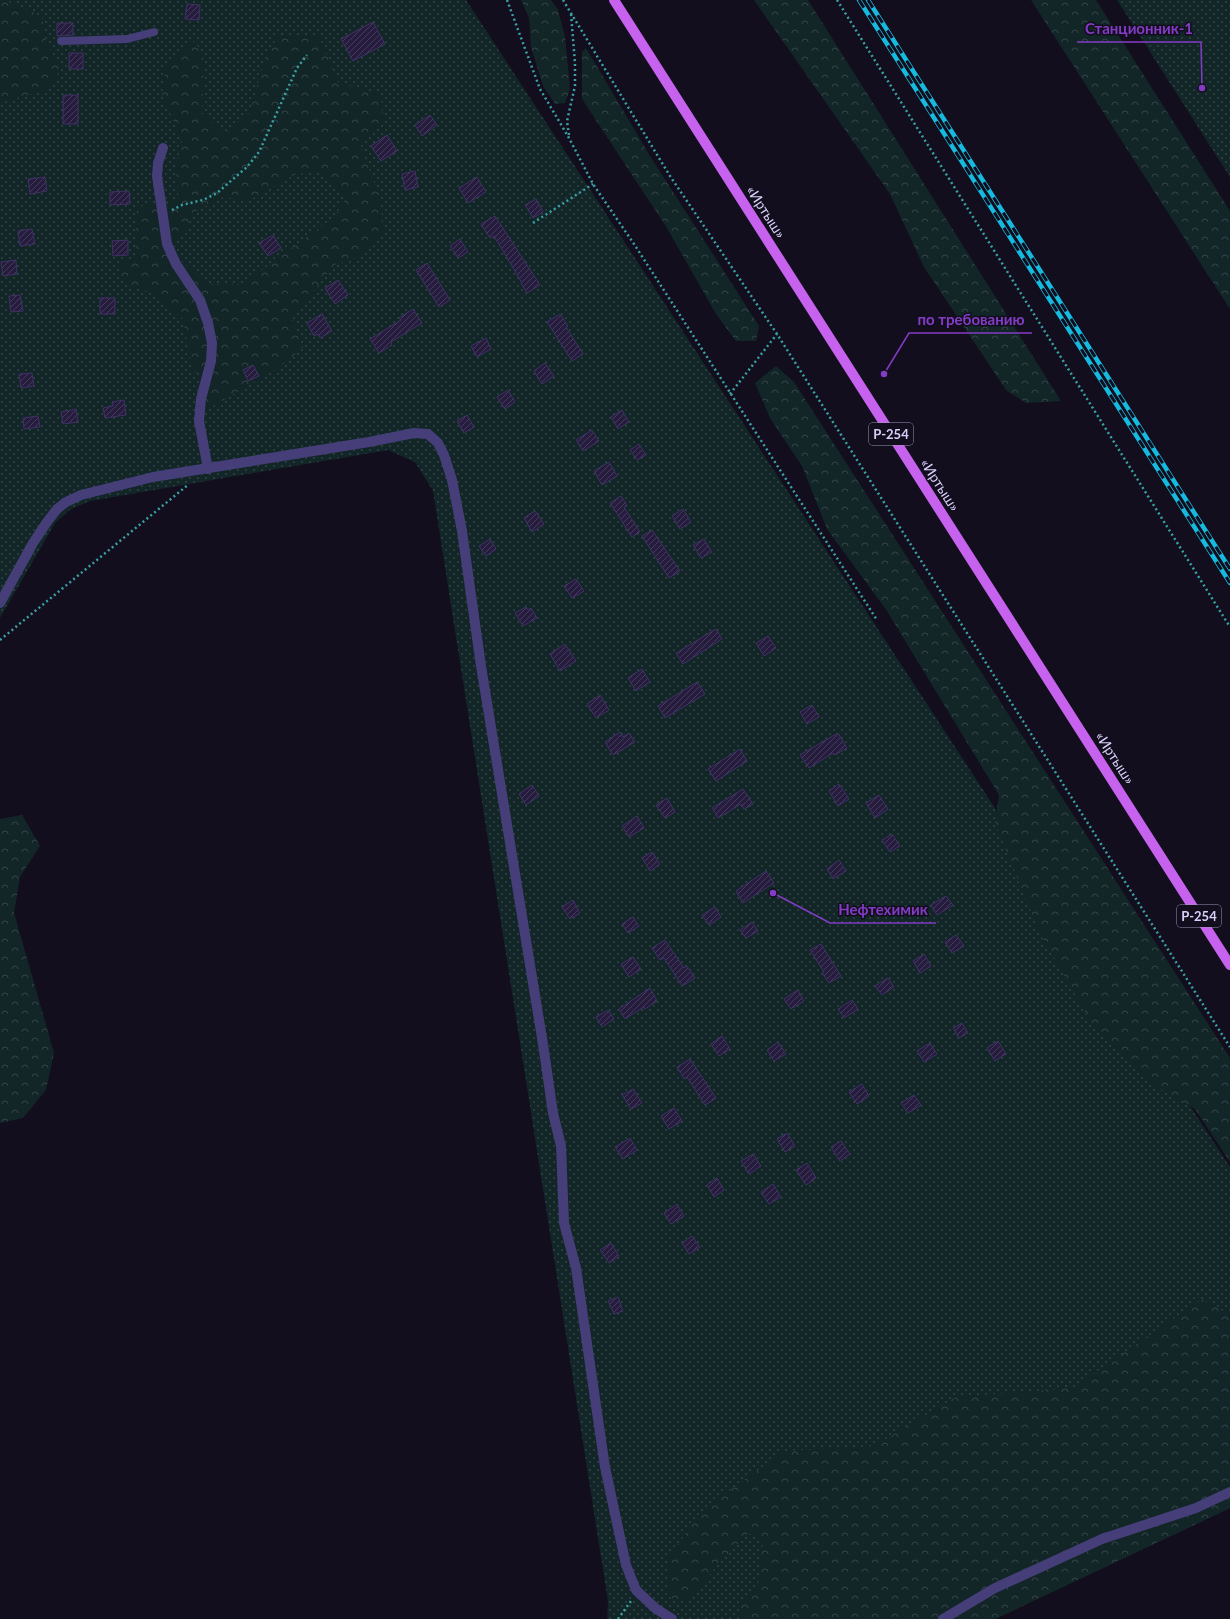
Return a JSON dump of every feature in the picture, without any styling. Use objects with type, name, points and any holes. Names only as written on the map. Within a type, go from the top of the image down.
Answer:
[{"type":"main road","name":"«Иртыш»","points":[[614,0],[1230,965]]},
{"type":"street","points":[[163,148],[158,163],[157,176],[167,244],[176,264],[200,300],[208,323],[212,343],[211,362],[201,399],[198,421],[208,469]]},
{"type":"street","points":[[0,603],[46,522],[57,509],[66,502],[81,495],[153,477],[208,469],[267,457],[369,442],[414,433],[428,434],[438,443],[444,455],[452,480],[462,531],[481,666],[544,1044],[553,1113],[561,1146],[564,1223],[576,1268],[605,1467],[626,1565],[636,1590],[655,1608],[672,1619]]},
{"type":"street","points":[[943,1619],[995,1588],[1102,1539],[1196,1508],[1230,1492]]},
{"type":"lane","points":[[61,41],[128,39],[154,32]]},
{"type":"path","points":[[507,0],[540,89],[569,138],[593,184],[634,244],[877,620]]},
{"type":"path","points":[[563,0],[670,176],[777,334],[1230,1047]]},
{"type":"path","points":[[837,0],[1230,627]]},
{"type":"path","points":[[569,138],[567,121],[574,86],[575,63],[571,12]]},
{"type":"path","points":[[162,217],[171,210],[182,205],[202,200],[217,193],[247,166],[259,152],[297,68],[307,55]]},
{"type":"path","points":[[533,223],[593,184]]},
{"type":"path","points":[[730,394],[777,334]]},
{"type":"path","points":[[0,640],[190,483]]},
{"type":"path","points":[[618,1619],[629,1605],[636,1590]]},
{"type":"green space","points":[[0,0],[466,0],[1230,1167],[1230,1508],[995,1619],[607,1619],[608,1601],[433,491],[415,462],[388,450],[90,501],[71,509],[55,523],[0,618]]},
{"type":"green space","points":[[0,0],[4,0],[42,16],[46,42],[61,69],[49,89],[0,103]]},
{"type":"green space","points":[[521,0],[551,0],[558,10],[565,37],[570,89],[565,103],[555,104],[543,86],[531,47],[529,18]]},
{"type":"green space","points":[[754,0],[808,0],[1061,401],[1026,403],[1006,390],[924,267],[890,194]]},
{"type":"green space","points":[[1031,0],[1096,0],[1230,211],[1230,309]]},
{"type":"green space","points":[[1117,0],[1230,0],[1230,177]]},
{"type":"green space","points":[[278,36],[319,36],[338,82],[381,95],[383,120],[361,146],[379,196],[384,230],[374,246],[358,257],[334,265],[292,319],[303,348],[278,368],[203,412],[195,405],[201,374],[192,371],[183,319],[153,294],[127,284],[119,275],[119,263],[135,257],[137,207],[178,199],[176,165],[182,142],[162,94],[166,66],[195,41],[204,59],[202,113],[225,134],[250,111],[265,59]],"holes":[[[323,172],[346,198],[335,216],[243,284],[206,284],[176,256],[175,242],[186,233],[192,213],[223,197],[248,201],[296,174]]]},
{"type":"green space","points":[[586,48],[650,156],[759,326],[756,341],[736,341],[716,314],[667,228],[582,99],[582,52]]},
{"type":"green space","points":[[776,366],[794,382],[1230,1058],[1230,1162],[1195,1109],[1146,1081],[1092,1024],[1040,934],[995,823],[999,795],[887,611],[827,529],[802,466],[770,418],[755,383]]},
{"type":"green space","points":[[22,815],[40,846],[20,877],[14,913],[54,1053],[46,1090],[23,1118],[0,1123],[0,819]]},
{"type":"green space","points":[[1202,1299],[1230,1315],[1230,1508],[995,1619],[741,1619],[738,1606],[758,1584],[763,1541],[748,1533],[720,1562],[688,1603],[669,1597],[669,1556],[705,1508],[785,1451],[874,1446],[956,1397],[1073,1388]]},
{"type":"building","points":[[187,4],[200,5],[199,20],[185,19]]},
{"type":"building","points":[[373,22],[385,44],[353,61],[341,39]]},
{"type":"building","points":[[57,23],[73,23],[73,35],[57,36]]},
{"type":"building","points":[[69,53],[83,53],[83,69],[69,69]]},
{"type":"building","points":[[63,95],[78,95],[78,124],[63,124]]},
{"type":"building","points":[[430,115],[437,125],[422,136],[415,125]]},
{"type":"building","points":[[387,135],[397,151],[381,161],[371,146]]},
{"type":"building","points":[[415,171],[418,187],[405,190],[402,174]]},
{"type":"building","points":[[45,177],[47,191],[30,194],[28,179]]},
{"type":"building","points":[[477,177],[486,192],[468,203],[459,188]]},
{"type":"building","points":[[129,191],[130,204],[110,205],[110,192]]},
{"type":"building","points":[[536,199],[543,212],[533,218],[525,205]]},
{"type":"building","points":[[495,216],[540,285],[527,293],[494,236],[490,238],[481,224]]},
{"type":"building","points":[[32,229],[35,244],[20,246],[18,231]]},
{"type":"building","points":[[273,235],[281,248],[268,256],[259,243]]},
{"type":"building","points":[[460,239],[468,252],[458,258],[450,246]]},
{"type":"building","points":[[128,240],[128,255],[113,256],[112,241]]},
{"type":"building","points":[[16,260],[17,274],[3,276],[1,262]]},
{"type":"building","points":[[427,263],[450,300],[439,307],[416,270]]},
{"type":"building","points":[[338,280],[348,295],[335,304],[325,288]]},
{"type":"building","points":[[20,295],[23,311],[11,312],[9,296]]},
{"type":"building","points":[[100,298],[115,298],[115,314],[100,314]]},
{"type":"building","points":[[413,309],[422,323],[391,342],[392,345],[379,353],[370,339],[401,320],[399,318]]},
{"type":"building","points":[[322,314],[332,331],[320,338],[318,334],[314,336],[307,323]]},
{"type":"building","points":[[560,314],[568,326],[566,327],[583,354],[572,361],[547,322]]},
{"type":"building","points":[[486,338],[491,349],[477,357],[471,346]]},
{"type":"building","points":[[545,363],[554,376],[542,384],[534,371]]},
{"type":"building","points":[[253,365],[259,376],[248,381],[243,370]]},
{"type":"building","points":[[32,373],[34,386],[21,388],[19,374]]},
{"type":"building","points":[[508,390],[515,402],[505,409],[497,397]]},
{"type":"building","points":[[124,400],[126,415],[105,418],[103,408],[113,406],[112,402]]},
{"type":"building","points":[[76,409],[78,422],[63,424],[61,412]]},
{"type":"building","points":[[622,410],[629,422],[618,429],[611,417]]},
{"type":"building","points":[[467,415],[474,427],[464,433],[457,421]]},
{"type":"building","points":[[38,416],[40,427],[24,429],[23,418]]},
{"type":"building","points":[[592,430],[599,441],[583,451],[576,440]]},
{"type":"building","points":[[639,444],[646,455],[637,460],[630,450]]},
{"type":"building","points":[[609,462],[617,476],[602,485],[594,471]]},
{"type":"building","points":[[621,496],[627,505],[624,507],[640,532],[632,537],[610,503]]},
{"type":"building","points":[[683,509],[691,522],[680,529],[672,516]]},
{"type":"building","points":[[535,511],[544,524],[532,532],[524,518]]},
{"type":"building","points":[[652,530],[680,571],[669,578],[642,536]]},
{"type":"building","points":[[490,539],[496,549],[486,556],[479,546]]},
{"type":"building","points":[[704,539],[712,552],[701,558],[693,545]]},
{"type":"building","points":[[576,579],[584,591],[572,598],[564,586]]},
{"type":"building","points":[[526,607],[528,610],[531,608],[537,618],[523,626],[515,613]]},
{"type":"building","points":[[716,629],[722,639],[683,664],[676,653]]},
{"type":"building","points":[[768,636],[776,648],[764,656],[756,643]]},
{"type":"building","points":[[565,644],[576,661],[560,671],[550,654]]},
{"type":"building","points":[[642,669],[650,682],[636,691],[628,678]]},
{"type":"building","points":[[697,682],[705,694],[665,718],[658,706]]},
{"type":"building","points":[[600,695],[609,710],[596,718],[587,704]]},
{"type":"building","points":[[812,705],[819,717],[807,724],[800,712]]},
{"type":"building","points":[[620,732],[623,737],[629,733],[635,742],[613,755],[605,742]]},
{"type":"building","points":[[838,733],[847,748],[835,755],[833,753],[809,768],[800,755]]},
{"type":"building","points":[[740,749],[747,761],[716,781],[708,769]]},
{"type":"building","points":[[839,784],[849,799],[838,806],[829,791]]},
{"type":"building","points":[[532,785],[539,796],[526,805],[519,794]]},
{"type":"building","points":[[743,789],[753,804],[744,809],[741,804],[718,818],[712,808]]},
{"type":"building","points":[[879,795],[888,809],[875,818],[866,803]]},
{"type":"building","points":[[667,798],[675,812],[665,818],[656,805]]},
{"type":"building","points":[[637,816],[644,828],[629,837],[622,826]]},
{"type":"building","points":[[892,834],[900,846],[890,852],[882,840]]},
{"type":"building","points":[[652,852],[660,864],[650,871],[642,858]]},
{"type":"building","points":[[839,860],[846,871],[833,879],[827,869]]},
{"type":"building","points":[[766,871],[774,883],[743,903],[736,891]]},
{"type":"building","points":[[946,896],[953,905],[937,915],[931,905]]},
{"type":"building","points":[[573,900],[580,913],[570,919],[562,907]]},
{"type":"building","points":[[715,907],[721,917],[709,925],[702,915]]},
{"type":"building","points":[[633,917],[639,926],[628,933],[622,924]]},
{"type":"building","points":[[752,922],[758,931],[746,938],[740,930]]},
{"type":"building","points":[[956,935],[964,946],[952,953],[945,942]]},
{"type":"building","points":[[665,940],[684,968],[687,966],[695,978],[682,986],[664,958],[660,960],[652,948]]},
{"type":"building","points":[[821,944],[841,976],[829,983],[810,950]]},
{"type":"building","points":[[924,954],[931,966],[920,973],[913,961]]},
{"type":"building","points":[[633,957],[641,969],[629,977],[621,964]]},
{"type":"building","points":[[888,978],[894,987],[882,995],[875,986]]},
{"type":"building","points":[[650,988],[657,1001],[625,1019],[619,1009]]},
{"type":"building","points":[[798,990],[804,1001],[791,1009],[784,999]]},
{"type":"building","points":[[852,1000],[858,1009],[844,1018],[838,1009]]},
{"type":"building","points":[[608,1010],[614,1019],[602,1027],[596,1017]]},
{"type":"building","points":[[962,1023],[968,1033],[959,1038],[953,1028]]},
{"type":"building","points":[[722,1036],[730,1049],[719,1056],[711,1044]]},
{"type":"building","points":[[998,1041],[1006,1054],[995,1061],[987,1048]]},
{"type":"building","points":[[778,1042],[786,1054],[774,1061],[767,1050]]},
{"type":"building","points":[[930,1043],[937,1054],[924,1062],[917,1051]]},
{"type":"building","points":[[690,1059],[716,1098],[705,1105],[687,1077],[684,1079],[677,1067]]},
{"type":"building","points":[[862,1084],[869,1096],[857,1104],[849,1092]]},
{"type":"building","points":[[633,1089],[642,1103],[631,1109],[622,1095]]},
{"type":"building","points":[[914,1095],[921,1105],[908,1113],[901,1103]]},
{"type":"building","points":[[674,1108],[682,1121],[669,1129],[661,1116]]},
{"type":"building","points":[[787,1133],[795,1146],[785,1152],[777,1139]]},
{"type":"building","points":[[630,1138],[637,1150],[623,1159],[615,1147]]},
{"type":"building","points":[[841,1141],[850,1154],[840,1161],[831,1147]]},
{"type":"building","points":[[753,1154],[761,1166],[749,1174],[741,1161]]},
{"type":"building","points":[[807,1163],[816,1178],[806,1185],[796,1170]]},
{"type":"building","points":[[717,1178],[724,1190],[714,1197],[707,1185]]},
{"type":"building","points":[[773,1184],[781,1197],[769,1204],[761,1192]]},
{"type":"building","points":[[677,1204],[684,1216],[671,1224],[664,1213]]},
{"type":"building","points":[[692,1236],[700,1247],[689,1254],[682,1243]]},
{"type":"building","points":[[611,1243],[619,1256],[609,1263],[600,1250]]},
{"type":"building","points":[[618,1297],[623,1311],[614,1314],[608,1301]]},
{"type":"railway","points":[[859,0],[1230,583]]},
{"type":"railway","points":[[868,0],[1230,569]]},
{"type":"place","name":"Станционник-1","points":[[1202,88]]},
{"type":"place","name":"по требованию","points":[[884,374]]},
{"type":"place","name":"Нефтехимик","points":[[773,893]]}]
